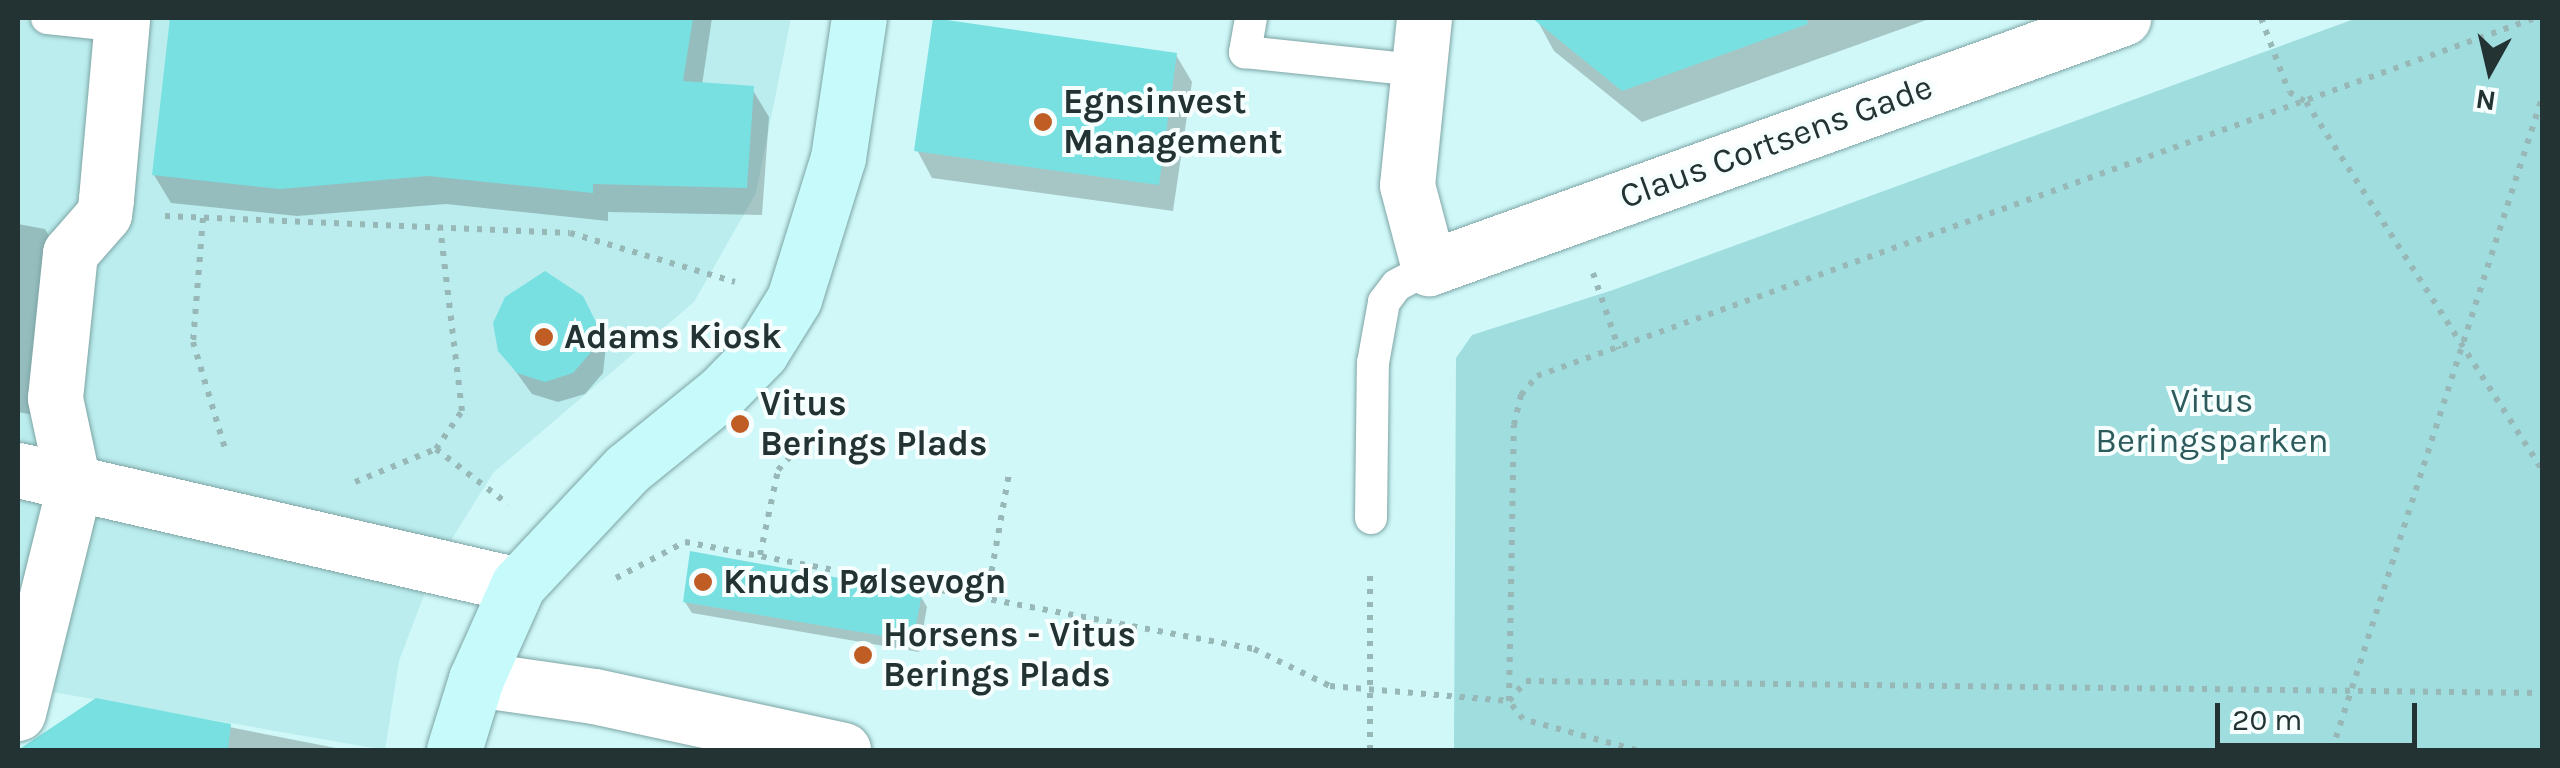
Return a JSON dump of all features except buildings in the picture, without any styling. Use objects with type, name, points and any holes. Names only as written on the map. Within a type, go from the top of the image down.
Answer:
[{"type":"street","points":[[1424,18],[1407,185],[1429,268]]},
{"type":"street","name":"Claus Cortsens Gade","points":[[1429,268],[2122,18]]},
{"type":"street","points":[[20,700],[74,487],[55,398],[70,252],[105,206],[122,22]]},
{"type":"street","points":[[454,750],[476,679],[518,584],[555,540],[722,392],[760,352],[794,298],[838,158],[856,41]]},
{"type":"street","points":[[18,470],[74,487],[518,584]]},
{"type":"street","points":[[476,679],[594,696],[844,750]]},
{"type":"lane","points":[[47,18],[122,22]]},
{"type":"lane","points":[[1251,18],[1245,52],[1417,70]]},
{"type":"lane","points":[[1371,518],[1373,363],[1384,302],[1396,284],[1429,268]]},
{"type":"path","points":[[2261,18],[2289,92],[2306,102],[2542,470]]},
{"type":"path","points":[[1636,750],[1523,719],[1509,701],[1514,425],[1521,395],[1537,376],[2535,18]]},
{"type":"path","points":[[2332,750],[2542,98]]},
{"type":"path","points":[[105,206],[203,218],[570,233],[794,298]]},
{"type":"path","points":[[1574,215],[1619,349]]},
{"type":"path","points":[[203,218],[193,342],[248,525]]},
{"type":"path","points":[[350,484],[436,449],[462,411],[440,227]]},
{"type":"path","points":[[760,555],[778,470],[808,437]]},
{"type":"path","points":[[436,449],[606,583],[685,542],[1254,650],[1330,686],[1509,701]]},
{"type":"path","points":[[987,597],[1008,473]]},
{"type":"path","points":[[1370,750],[1371,518]]},
{"type":"path","points":[[1509,701],[1526,681],[2542,693]]},
{"type":"shaded area","points":[[18,18],[791,18],[756,193],[694,302],[493,473],[435,566],[399,661],[385,750],[18,686]]},
{"type":"green space","name":"Vitus Beringsparken","points":[[2357,18],[2542,18],[2542,750],[1454,750],[1456,358],[1472,335],[1613,290]]},
{"type":"place","name":"Egnsinvest Management","points":[[1043,122]]},
{"type":"place","name":"Adams Kiosk","points":[[544,337]]},
{"type":"place","name":"Vitus Berings Plads","points":[[740,424]]},
{"type":"place","name":"Knuds Pølsevogn","points":[[703,582]]},
{"type":"place","name":"Horsens - Vitus Berings Plads","points":[[863,655]]}]
